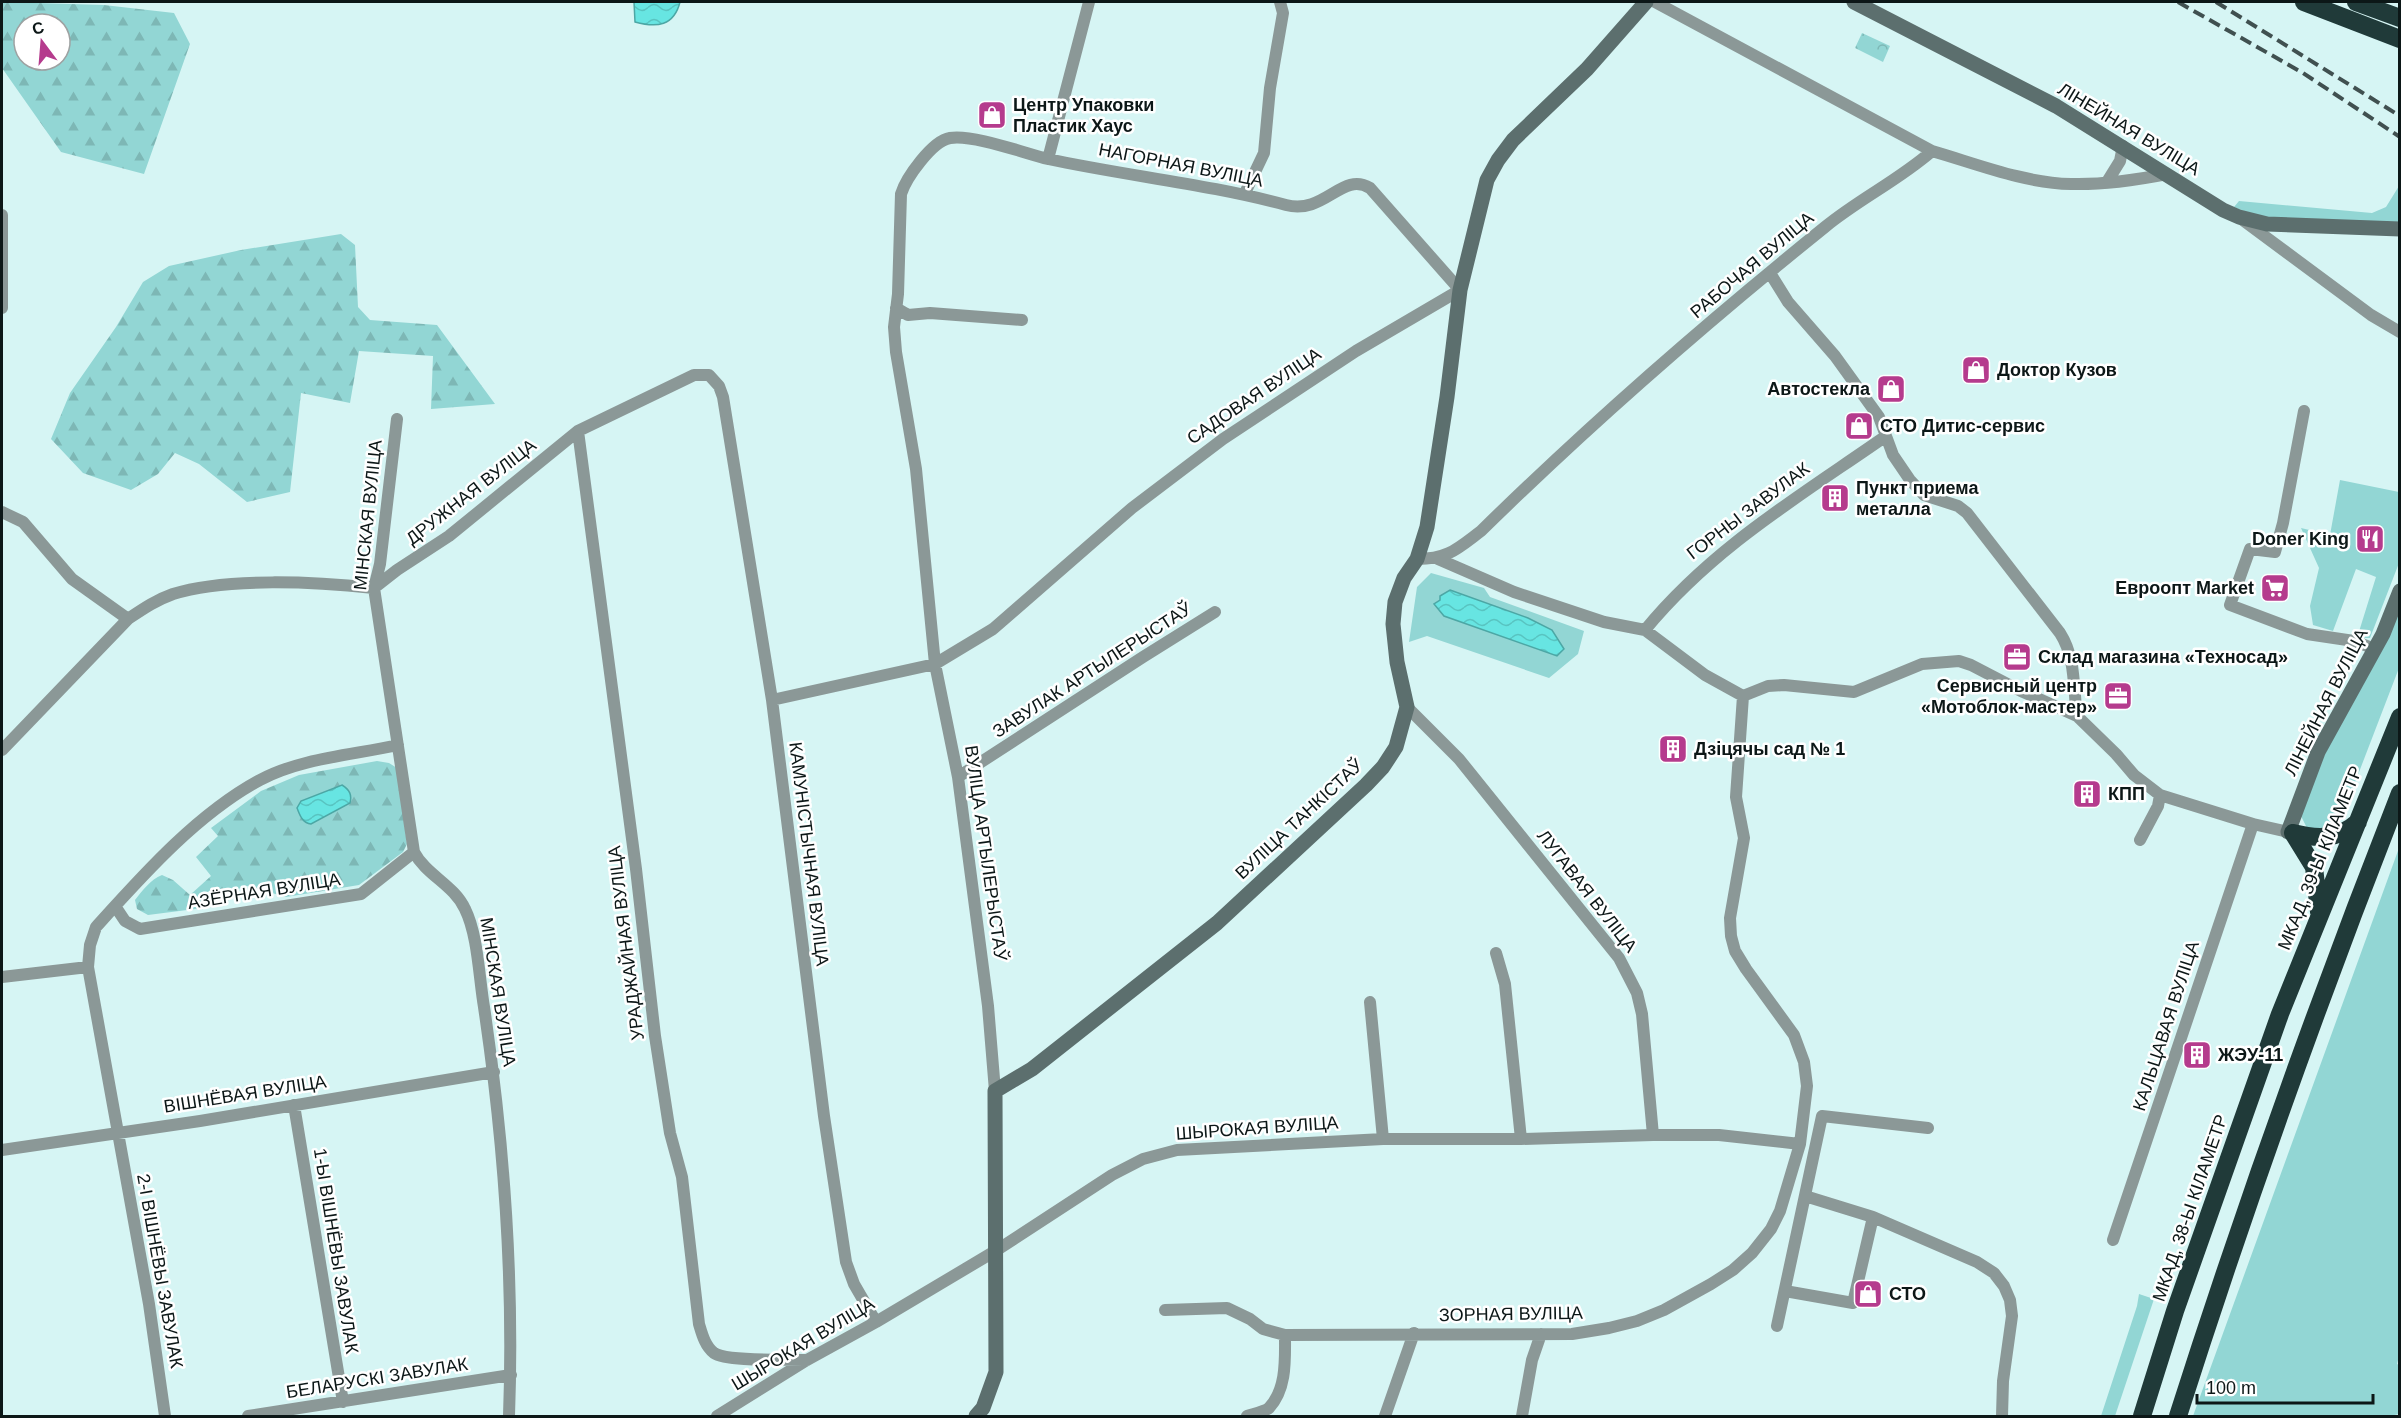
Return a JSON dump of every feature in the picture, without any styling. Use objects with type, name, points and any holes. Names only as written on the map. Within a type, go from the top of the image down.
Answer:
[{"type":"highway","points":[[2304,2],[2400,39]]},
{"type":"highway","points":[[2356,2],[2400,18]]},
{"type":"highway","name":"МКАД, 39-Ы КІЛАМЕТР","points":[[2280,1014],[2400,717]]},
{"type":"highway","points":[[2178,1416],[2222,1277],[2312,1023],[2397,801]]},
{"type":"highway","points":[[2290,832],[2322,838],[2348,830],[2358,821]]},
{"type":"highway","points":[[2290,832],[2314,867],[2319,915]]},
{"type":"highway","name":"МКАД, 38-Ы КІЛАМЕТР","points":[[2142,1416],[2175,1311],[2280,1014]]},
{"type":"street","points":[[1048,159],[1089,2]]},
{"type":"street","points":[[1245,193],[1264,153],[1270,88],[1283,13],[1280,2]]},
{"type":"street","points":[[1460,290],[1487,180],[1498,159],[1513,140],[1587,69],[1646,2]]},
{"type":"street","points":[[1655,2],[1932,151],[2028,178],[2071,184],[2130,181],[2167,174]]},
{"type":"street","name":"ЛІНЕЙНАЯ ВУЛІЦА","points":[[1854,2],[2056,106],[2223,210],[2239,217],[2267,224],[2400,229]]},
{"type":"street","name":"НАГОРНАЯ ВУЛІЦА","points":[[898,294],[900,194],[904,183],[940,141],[952,137],[1048,159],[1245,193],[1299,208],[1319,202],[1347,185],[1360,183],[1370,188],[1460,290]]},
{"type":"street","points":[[2107,182],[2120,161],[2122,146]]},
{"type":"street","name":"РАБОЧАЯ ВУЛІЦА","points":[[1417,559],[1438,559],[1461,547],[1639,384],[1826,225],[1912,169],[1932,151]]},
{"type":"street","points":[[2,215],[2,308]]},
{"type":"street","points":[[2239,217],[2371,315],[2400,332]]},
{"type":"street","points":[[1770,273],[1788,302],[1835,356],[1879,417],[1893,455],[1910,480],[1924,495],[1958,507],[1967,513],[2060,633],[2067,644],[2072,660],[2077,716]]},
{"type":"street","name":"ВУЛІЦА ТАНКІСТАЎ","points":[[995,1091],[1032,1069],[1217,923],[1350,800],[1383,767],[1396,747],[1407,707],[1397,662],[1393,624],[1395,602],[1404,578],[1417,559],[1427,526],[1447,397],[1460,290]]},
{"type":"street","name":"САДОВАЯ ВУЛІЦА","points":[[772,700],[935,664],[993,629],[1132,508],[1223,439],[1346,357],[1460,290]]},
{"type":"street","name":"ВУЛІЦА АРТЫЛЕРЫСТАЎ","points":[[898,294],[894,327],[896,352],[916,469],[935,664],[958,777],[988,1006],[995,1091],[996,1372],[983,1408],[976,1416]]},
{"type":"street","points":[[896,308],[908,315],[930,313],[1022,320]]},
{"type":"street","name":"ДРУЖНАЯ ВУЛІЦА","points":[[374,588],[449,536],[578,431],[694,375],[709,375],[719,386]]},
{"type":"street","name":"КАМУНІСТЫЧНАЯ ВУЛІЦА","points":[[719,386],[723,397],[772,700],[824,1116],[846,1262],[854,1284],[876,1322]]},
{"type":"street","points":[[2304,411],[2283,523],[2275,552],[2250,549],[2230,605],[2307,634],[2354,641],[2375,649]]},
{"type":"street","name":"МІНСКАЯ ВУЛІЦА","points":[[396,419],[380,564],[374,588],[414,852],[420,863],[459,897],[471,922],[494,1072],[507,1221],[511,1375],[509,1416]]},
{"type":"street","name":"УРАДЖАЙНАЯ ВУЛІЦА","points":[[578,431],[636,869],[655,1036],[670,1133],[682,1177],[699,1324],[705,1342],[714,1353],[728,1358],[807,1360]]},
{"type":"street","name":"ГОРНЫ ЗАВУЛАК","points":[[1645,630],[1670,600],[1702,569],[1776,510],[1886,436]]},
{"type":"street","points":[[2,512],[24,522],[72,579],[128,619]]},
{"type":"street","points":[[1438,559],[1514,592],[1604,622],[1645,630],[1704,675],[1743,696]]},
{"type":"street","points":[[2,750],[128,619],[153,602],[204,587],[234,584],[329,583],[374,588]]},
{"type":"street","name":"ЛІНЕЙНАЯ ВУЛІЦА","points":[[2290,832],[2318,752],[2375,649],[2400,591]]},
{"type":"street","name":"ЗАВУЛАК АРТЫЛЕРЫСТАЎ","points":[[958,777],[1215,612]]},
{"type":"street","points":[[1743,696],[1768,686],[1784,685],[1854,692],[1922,664],[1959,661],[2021,692],[2077,716],[2134,775],[2160,795],[2253,824],[2290,832]]},
{"type":"street","points":[[1743,696],[1736,797],[1744,838],[1731,918],[1731,936],[1735,951],[1746,969],[1794,1035],[1804,1062],[1807,1086],[1800,1144]]},
{"type":"street","name":"ЛУГАВАЯ ВУЛІЦА","points":[[1407,707],[1459,759],[1619,958],[1638,993],[1653,1135]]},
{"type":"street","points":[[117,1132],[88,967],[90,945],[96,927],[200,820],[260,780],[297,766],[398,745]]},
{"type":"street","points":[[2140,840],[2158,806],[2160,795]]},
{"type":"street","name":"КАЛЬЦАВАЯ ВУЛІЦА","points":[[2113,1240],[2253,824]]},
{"type":"street","name":"АЗЁРНАЯ ВУЛІЦА","points":[[115,906],[125,921],[140,929],[361,894],[414,852]]},
{"type":"street","points":[[1496,953],[1505,984],[1521,1139]]},
{"type":"street","points":[[2,977],[88,967]]},
{"type":"street","points":[[1370,1002],[1383,1139]]},
{"type":"street","name":"ВІШНЁВАЯ ВУЛІЦА","points":[[2,1150],[494,1072]]},
{"type":"street","name":"1-Ы ВІШНЁВЫ ЗАВУЛАК","points":[[294,1105],[343,1402]]},
{"type":"street","points":[[1778,1326],[1822,1116],[1928,1128]]},
{"type":"street","name":"2-І ВІШНЁВЫ ЗАВУЛАК","points":[[117,1132],[149,1304],[165,1416]]},
{"type":"street","name":"ШЫРОКАЯ ВУЛІЦА","points":[[717,1416],[807,1360],[997,1250],[1112,1175],[1143,1159],[1177,1150],[1217,1146],[1383,1139],[1521,1139],[1653,1135],[1719,1136],[1800,1144]]},
{"type":"street","name":"ЗОРНАЯ ВУЛІЦА","points":[[1165,1310],[1227,1308],[1250,1319],[1263,1329],[1285,1335],[1572,1334],[1637,1321],[1671,1307],[1734,1270],[1752,1253],[1771,1229],[1780,1211],[1800,1144]]},
{"type":"street","points":[[1805,1196],[1873,1217],[1977,1262],[1994,1273],[2010,1300],[2012,1316],[2003,1381],[2002,1416]]},
{"type":"street","points":[[1785,1291],[1853,1303],[1873,1217]]},
{"type":"street","name":"ЗОРНАЯ ВУЛІЦА","points":[[1385,1416],[1414,1333]]},
{"type":"street","points":[[1522,1416],[1533,1360],[1541,1334]]},
{"type":"street","points":[[1247,1416],[1268,1409],[1279,1392],[1284,1370],[1285,1335]]},
{"type":"street","name":"БЕЛАРУСКІ ЗАВУЛАК","points":[[248,1416],[511,1375]]},
{"type":"green space","points":[[2,2],[104,5],[174,13],[190,44],[144,174],[61,152],[2,68]]},
{"type":"green space","points":[[1862,33],[1890,46],[1883,62],[1855,48]]},
{"type":"green space","points":[[2399,186],[2399,224],[2258,217],[2234,207],[2239,201],[2372,213],[2386,207]]},
{"type":"green space","points":[[341,234],[355,245],[358,307],[370,320],[437,325],[495,404],[431,409],[433,356],[359,351],[350,403],[301,393],[290,492],[247,502],[199,464],[175,453],[158,474],[131,490],[83,473],[51,439],[70,393],[116,327],[143,282],[169,266],[241,250]]},
{"type":"green space","points":[[2340,480],[2399,492],[2399,563],[2370,638],[2357,638],[2376,577],[2356,569],[2333,631],[2313,625],[2310,606],[2319,568],[2301,528],[2330,535]]},
{"type":"green space","points":[[1431,573],[1484,588],[1490,597],[1584,631],[1578,654],[1549,678],[1427,636],[1409,642],[1417,587]]},
{"type":"green space","points":[[2399,606],[2399,668],[2341,819],[2332,830],[2307,828],[2301,816],[2311,782]]},
{"type":"green space","points":[[377,761],[389,763],[397,768],[407,844],[403,852],[359,885],[286,897],[247,886],[235,890],[226,905],[148,915],[137,909],[135,900],[150,882],[162,875],[173,880],[190,895],[211,876],[196,857],[218,836],[211,828],[261,791],[299,775]]},
{"type":"green space","points":[[2399,848],[2400,1352],[2397,1364],[2399,1365],[2399,1414],[2390,1416],[2193,1416]]},
{"type":"green space","points":[[2139,1294],[2154,1299],[2115,1416],[2101,1416],[2137,1306]]},
{"type":"water","points":[[634,2],[680,2],[674,16],[669,20],[650,25],[635,22]]},
{"type":"water","points":[[1450,590],[1528,618],[1552,630],[1564,649],[1557,656],[1444,616],[1434,604],[1440,600],[1440,596]]},
{"type":"water","points":[[342,785],[350,793],[350,803],[311,824],[303,820],[297,808],[301,801]]},
{"type":"railway","points":[[2178,2],[2303,73],[2400,137]]},
{"type":"railway","points":[[2216,2],[2400,116]]},
{"type":"place","name":"Центр Упаковки Пластик Хаус","points":[[992,115]]},
{"type":"place","name":"Доктор Кузов","points":[[1976,370]]},
{"type":"place","name":"Автостекла","points":[[1891,389]]},
{"type":"place","name":"СТО Дитис-сервис","points":[[1859,426]]},
{"type":"place","name":"Пункт приема металла","points":[[1835,498]]},
{"type":"place","name":"Doner King","points":[[2370,539]]},
{"type":"place","name":"Евроопт Market","points":[[2275,588]]},
{"type":"place","name":"Склад магазина «Техносад»","points":[[2017,657]]},
{"type":"place","name":"Сервисный центр «Мотоблок-мастер»","points":[[2118,696]]},
{"type":"place","name":"Дзіцячы сад № 1","points":[[1673,749]]},
{"type":"place","name":"КПП","points":[[2087,794]]},
{"type":"place","name":"ЖЭУ-11","points":[[2197,1055]]},
{"type":"place","name":"СТО","points":[[1868,1294]]}]
